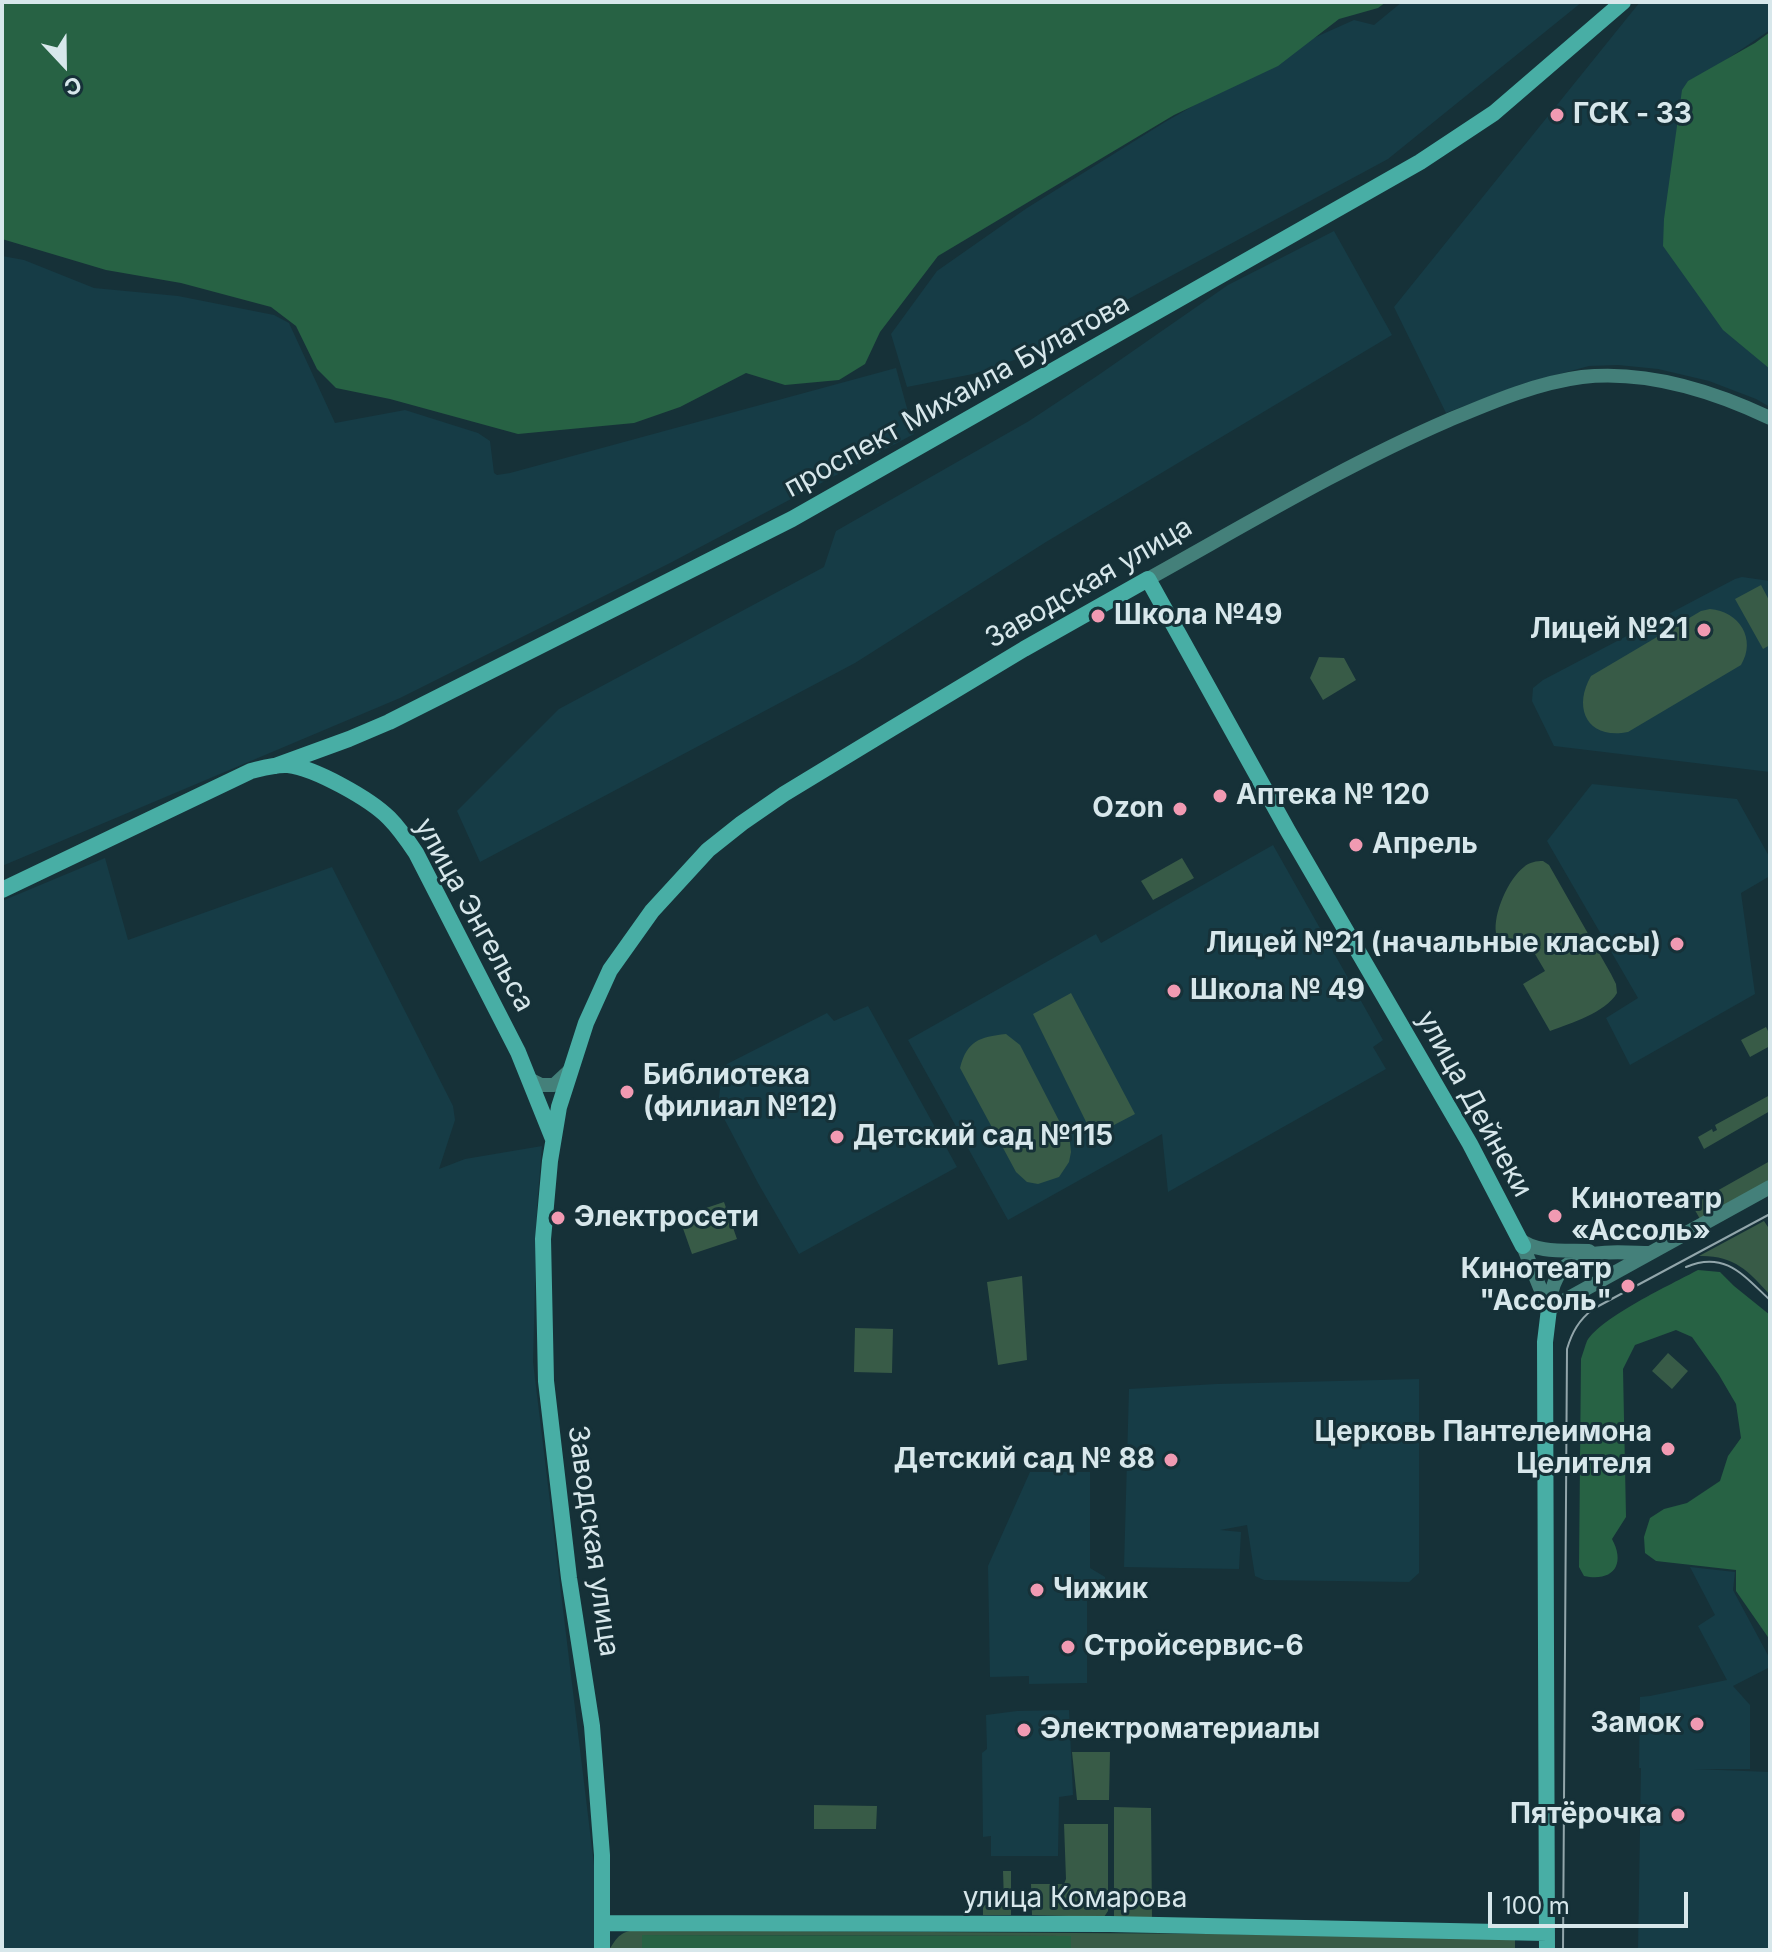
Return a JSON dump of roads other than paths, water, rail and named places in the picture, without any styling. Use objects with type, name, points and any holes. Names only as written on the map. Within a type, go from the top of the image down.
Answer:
[{"type":"street","name":"проспект Михаила Булатова","points":[[275,766],[389,722],[792,519],[1194,292],[1420,162],[1494,113],[1623,2]]},
{"type":"street","name":"Заводская улица","points":[[602,1950],[602,1855],[592,1726],[567,1563],[546,1381],[543,1239],[553,1139],[569,1071],[610,970],[652,911],[708,850],[812,776],[1148,579],[1388,449],[1487,404],[1557,382],[1608,376],[1650,379],[1693,388],[1770,418]]},
{"type":"street","name":"улица Дейнеки","points":[[1148,579],[1288,831],[1470,1144],[1520,1242],[1549,1309],[1545,1342],[1547,1950]]},
{"type":"street","name":"улица Энгельса","points":[[2,890],[239,775],[275,766],[296,767],[362,797],[402,832],[423,866],[507,1028],[529,1079]]},
{"type":"street","points":[[529,1079],[541,1085],[554,1085],[569,1071]]},
{"type":"street","name":"Заводская улица","points":[[529,1079],[553,1139]]},
{"type":"street","points":[[1549,1309],[1770,1187]]},
{"type":"street","points":[[1520,1242],[1534,1248],[1649,1253]]},
{"type":"street","points":[[1549,1309],[1550,1291],[1558,1274],[1571,1262],[1587,1254],[1605,1252]]},
{"type":"street","name":"улица Комарова","points":[[602,1923],[1110,1924],[1547,1933]]},
{"type":"street","points":[[1547,1933],[1556,1950]]},
{"type":"tram line","points":[[1563,1950],[1567,1349],[1577,1327],[1593,1309],[1770,1214]]},
{"type":"tram line","points":[[1686,1267],[1712,1262],[1723,1264],[1733,1268],[1770,1300]]},
{"type":"place","name":"ГСК - 33","points":[[1557,115]]},
{"type":"place","name":"Школа №49","points":[[1098,616]]},
{"type":"place","name":"Лицей №21","points":[[1704,630]]},
{"type":"place","name":"Аптека № 120","points":[[1220,796]]},
{"type":"place","name":"Ozon","points":[[1180,809]]},
{"type":"place","name":"Апрель","points":[[1356,845]]},
{"type":"place","name":"Лицей №21 (начальные классы)","points":[[1677,944]]},
{"type":"place","name":"Школа № 49","points":[[1174,991]]},
{"type":"place","name":"Библиотека (филиал №12)","points":[[627,1092]]},
{"type":"place","name":"Детский сад №115","points":[[837,1137]]},
{"type":"place","name":"Кинотеатр «Ассоль»","points":[[1555,1216]]},
{"type":"place","name":"Электросети","points":[[558,1218]]},
{"type":"place","name":"Кинотеатр \"Ассоль\"","points":[[1628,1286]]},
{"type":"place","name":"Церковь Пантелеимона Целителя","points":[[1668,1449]]},
{"type":"place","name":"Детский сад № 88","points":[[1171,1460]]},
{"type":"place","name":"Чижик","points":[[1037,1590]]},
{"type":"place","name":"Стройсервис-6","points":[[1068,1647]]},
{"type":"place","name":"Замок","points":[[1697,1724]]},
{"type":"place","name":"Электроматериалы","points":[[1024,1730]]},
{"type":"place","name":"Пятёрочка","points":[[1678,1815]]}]
